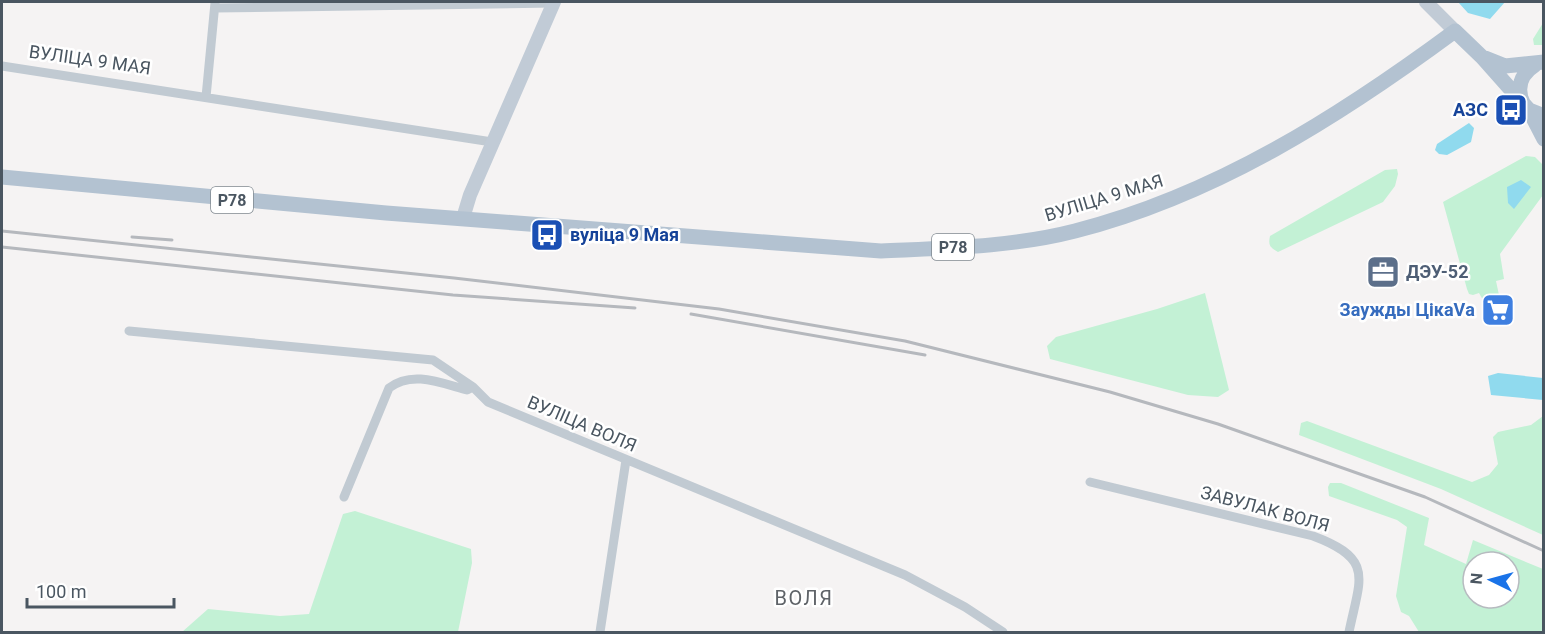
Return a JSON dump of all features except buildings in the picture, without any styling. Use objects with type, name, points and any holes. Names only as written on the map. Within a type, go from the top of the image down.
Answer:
[{"type":"main road","points":[[1455,31],[1482,57],[1527,108],[1544,116]]},
{"type":"main road","name":"ВУЛІЦА 9 МАЯ","points":[[2,177],[187,196],[881,251],[1014,242],[1074,231],[1184,194],[1254,162],[1328,119],[1455,31]]},
{"type":"main road","points":[[1482,57],[1505,66],[1539,64]]},
{"type":"main road","points":[[1539,64],[1521,80],[1520,93],[1544,140]]},
{"type":"street","points":[[206,97],[215,5],[554,2],[492,142],[462,218]]},
{"type":"street","points":[[1426,2],[1455,31]]},
{"type":"street","name":"ВУЛІЦА 9 МАЯ","points":[[2,66],[492,142]]},
{"type":"street","name":"ВУЛІЦА ВОЛЯ","points":[[129,331],[433,360],[473,387],[488,402],[905,575],[965,608],[1003,633]]},
{"type":"street","points":[[344,497],[389,388],[399,380],[408,378],[422,379],[467,390],[473,387]]},
{"type":"street","points":[[600,633],[626,460]]},
{"type":"street","name":"ЗАВУЛАК ВОЛЯ","points":[[1090,482],[1313,536],[1337,545],[1352,555],[1359,581],[1349,633]]},
{"type":"green space","points":[[1543,23],[1543,45],[1534,45],[1533,39]]},
{"type":"green space","points":[[1526,156],[1535,157],[1543,165],[1543,195],[1500,254],[1504,279],[1496,281],[1499,295],[1483,300],[1479,293],[1469,294],[1443,202]]},
{"type":"green space","points":[[1397,169],[1395,186],[1383,202],[1278,252],[1270,246],[1270,236],[1385,170]]},
{"type":"green space","points":[[1205,293],[1229,390],[1218,397],[1188,395],[1050,359],[1047,346],[1056,337]]},
{"type":"green space","points":[[1543,416],[1543,535],[1441,489],[1299,435],[1301,423],[1307,421],[1472,482],[1489,475],[1498,464],[1493,437],[1498,432],[1531,425]]},
{"type":"green space","points":[[1330,483],[1341,483],[1429,518],[1424,545],[1461,562],[1461,610],[1521,610],[1521,560],[1543,569],[1543,632],[1419,632],[1409,616],[1401,612],[1396,596],[1407,527],[1397,520],[1329,496]]},
{"type":"green space","points":[[355,511],[471,549],[472,563],[458,632],[182,632],[208,609],[280,616],[309,614],[343,514]]},
{"type":"green space","points":[[1473,540],[1497,550],[1470,550]]},
{"type":"water","points":[[1458,2],[1505,2],[1490,19],[1468,13]]},
{"type":"water","points":[[1469,123],[1474,128],[1471,142],[1447,155],[1439,154],[1435,150],[1437,144]]},
{"type":"water","points":[[1521,180],[1531,187],[1514,209],[1508,203],[1507,187]]},
{"type":"water","points":[[1498,373],[1543,378],[1543,400],[1491,395],[1488,376]]},
{"type":"railway","points":[[2,231],[454,278],[719,309],[905,341],[1110,392],[1218,424],[1425,497],[1544,551]]},
{"type":"railway","points":[[132,237],[172,240]]},
{"type":"railway","points":[[2,247],[453,295],[635,308]]},
{"type":"railway","points":[[691,314],[925,355]]},
{"type":"place","name":"АЗС","points":[[1511,110]]},
{"type":"place","name":"вуліца 9 Мая","points":[[547,235]]},
{"type":"place","name":"ДЭУ-52","points":[[1383,272]]},
{"type":"place","name":"Заужды ЦікаVа","points":[[1498,310]]},
{"type":"district","name":"ВОЛЯ","points":[[804,598]]}]
